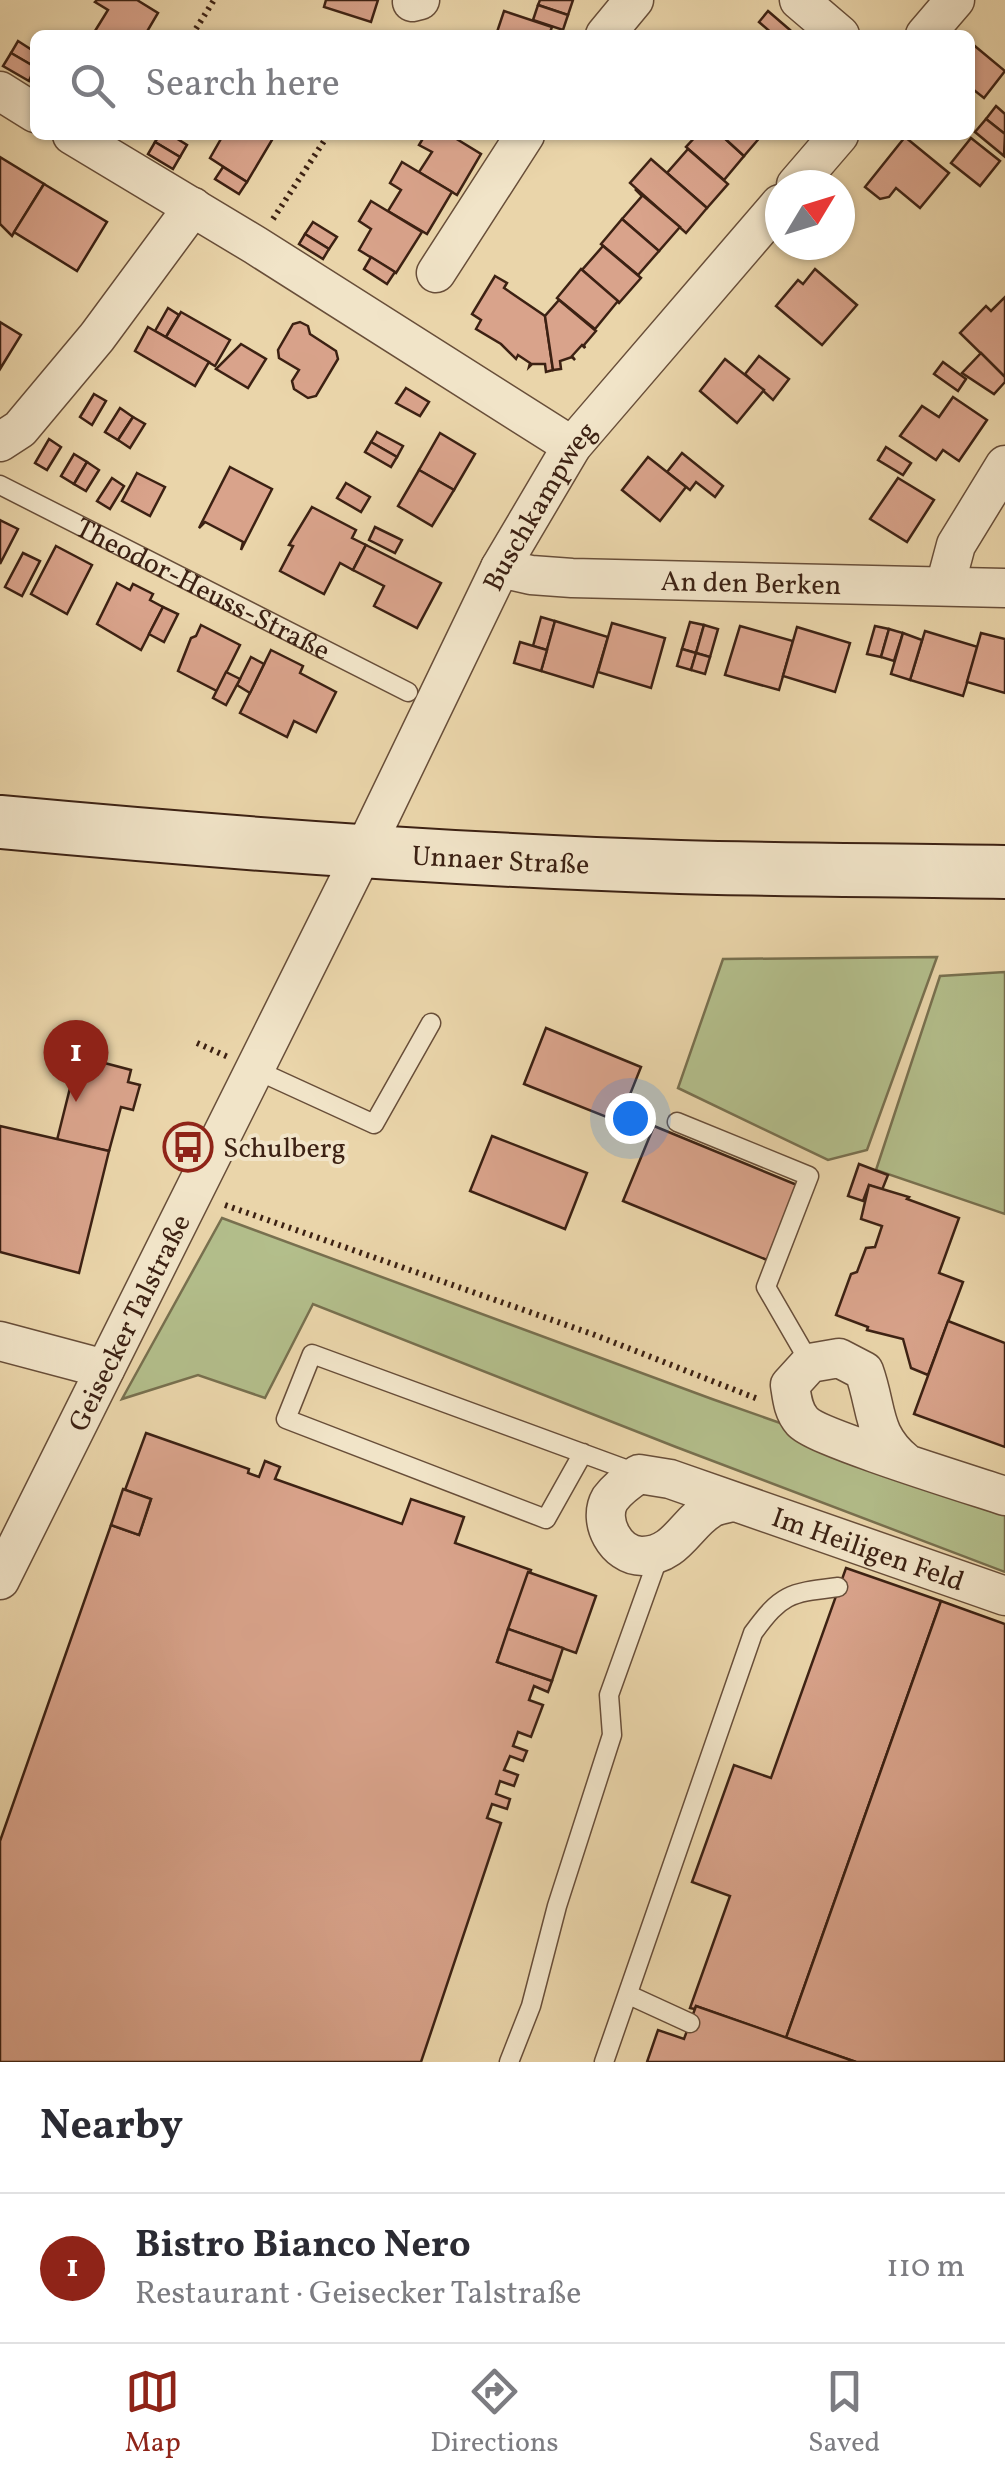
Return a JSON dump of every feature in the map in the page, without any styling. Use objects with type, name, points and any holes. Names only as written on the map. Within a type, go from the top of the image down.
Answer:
[{"type":"main road","name":"Unnaer Straße","points":[[0,822],[363,852],[681,867],[1005,872]]},
{"type":"street","points":[[609,30],[634,0]]},
{"type":"street","points":[[799,0],[834,30]]},
{"type":"street","points":[[929,30],[955,0]]},
{"type":"street","points":[[0,91],[30,109]]},
{"type":"street","points":[[80,140],[255,245],[399,317],[572,446]]},
{"type":"street","points":[[809,170],[835,140]]},
{"type":"street","points":[[436,273],[516,148]]},
{"type":"street","points":[[0,442],[20,429],[97,336],[193,207]]},
{"type":"street","name":"Buschkampweg","points":[[363,852],[500,568],[572,446],[765,221]]},
{"type":"street","points":[[944,586],[956,545],[1005,465]]},
{"type":"street","name":"An den Berken","points":[[500,568],[572,578],[1005,588]]},
{"type":"street","name":"Geisecker Talstraße","points":[[0,1580],[190,1192],[363,852]]},
{"type":"street","points":[[0,1341],[106,1369]]},
{"type":"street","points":[[905,1462],[889,1449],[878,1430],[875,1400],[864,1371],[840,1358],[810,1363],[790,1385],[804,1425],[905,1462],[1005,1496]]},
{"type":"street","points":[[639,1474],[621,1486],[608,1503],[606,1525],[618,1546],[639,1557],[660,1553],[682,1539],[711,1508],[732,1502]]},
{"type":"street","name":"Im Heiligen Feld","points":[[639,1474],[670,1479],[1005,1596]]},
{"type":"lane","name":"Theodor-Heuss-Straße","points":[[0,485],[408,692]]},
{"type":"lane","points":[[254,1069],[374,1124],[431,1023]]},
{"type":"lane","points":[[677,1122],[810,1176],[766,1287],[810,1363]]},
{"type":"lane","points":[[583,1454],[546,1519],[286,1419],[312,1354],[639,1474]]},
{"type":"lane","points":[[508,2062],[531,2006],[612,1735],[609,1695],[660,1553]]},
{"type":"lane","points":[[604,2062],[753,1633],[775,1603],[798,1592],[838,1587]]},
{"type":"lane","points":[[629,1996],[690,2023]]},
{"type":"path","points":[[195,30],[214,0]]},
{"type":"path","points":[[255,245],[325,140]]},
{"type":"path","points":[[190,1192],[595,1335],[798,1414]]},
{"type":"green space","points":[[937,957],[867,1150],[828,1160],[678,1088],[723,959]]},
{"type":"green space","points":[[1005,972],[1005,1214],[876,1170],[940,976]]},
{"type":"green space","points":[[222,1218],[712,1399],[1005,1502],[1005,1572],[313,1304],[265,1398],[198,1375],[122,1399]]},
{"type":"building","points":[[137,0],[158,13],[148,30],[96,30],[108,10],[95,2]]},
{"type":"building","points":[[326,0],[378,0],[371,22],[324,7]]},
{"type":"building","points":[[540,0],[573,0],[568,15],[538,5]]},
{"type":"building","points":[[538,5],[568,15],[563,30],[533,20]]},
{"type":"building","points":[[504,11],[552,27],[551,30],[498,30]]},
{"type":"building","points":[[768,11],[790,30],[768,30],[759,22]]},
{"type":"building","points":[[18,41],[30,49],[30,64],[11,53]]},
{"type":"building","points":[[975,46],[1005,71],[984,98],[975,91]]},
{"type":"building","points":[[11,53],[30,64],[29,81],[3,66]]},
{"type":"building","points":[[996,106],[1005,114],[1005,134],[986,119]]},
{"type":"building","points":[[986,119],[1005,134],[1004,156],[975,132]]},
{"type":"building","points":[[179,140],[187,145],[180,157],[155,142]]},
{"type":"building","points":[[220,140],[272,140],[247,182],[210,158]]},
{"type":"building","points":[[422,140],[458,140],[481,154],[457,195],[419,172],[432,152],[419,145]]},
{"type":"building","points":[[692,140],[726,140],[744,156],[724,180],[686,147]]},
{"type":"building","points":[[726,140],[758,140],[744,156]]},
{"type":"building","points":[[903,140],[909,140],[949,173],[920,208],[896,188],[889,197],[880,199],[865,187]]},
{"type":"building","points":[[969,140],[1000,161],[980,186],[951,163]]},
{"type":"building","points":[[155,142],[180,157],[173,169],[148,154]]},
{"type":"building","points":[[688,149],[728,184],[707,208],[667,173]]},
{"type":"building","points":[[0,157],[44,184],[12,236],[0,224]]},
{"type":"building","points":[[651,159],[707,208],[686,233],[630,183]]},
{"type":"building","points":[[402,162],[452,192],[427,234],[388,211],[401,190],[390,183]]},
{"type":"building","points":[[223,167],[247,182],[239,194],[215,179]]},
{"type":"building","points":[[44,184],[107,222],[77,271],[14,232]]},
{"type":"building","points":[[635,189],[680,227],[659,251],[622,219],[642,196]]},
{"type":"building","points":[[371,201],[422,232],[396,273],[359,250],[371,229],[359,221]]},
{"type":"building","points":[[622,219],[659,251],[638,275],[601,244]]},
{"type":"building","points":[[313,222],[337,237],[329,249],[305,234]]},
{"type":"building","points":[[305,234],[329,249],[323,259],[299,244]]},
{"type":"building","points":[[603,246],[641,278],[619,303],[582,270]]},
{"type":"building","points":[[371,257],[395,272],[387,284],[364,269]]},
{"type":"building","points":[[581,269],[618,301],[595,329],[557,298]]},
{"type":"building","points":[[815,269],[857,305],[822,345],[776,306],[798,280],[803,284]]},
{"type":"building","points":[[495,276],[507,283],[504,288],[545,316],[553,370],[546,372],[545,364],[529,367],[530,363],[518,355],[516,359],[476,329],[481,320],[472,314]]},
{"type":"building","points":[[1005,297],[1005,377],[960,333],[986,306],[991,311]]},
{"type":"building","points":[[559,300],[596,331],[585,348],[582,345],[572,356],[575,360],[572,357],[560,361],[561,369],[553,370],[545,316]]},
{"type":"building","points":[[168,308],[179,315],[166,337],[155,331]]},
{"type":"building","points":[[181,312],[230,340],[215,366],[166,337]]},
{"type":"building","points":[[0,322],[21,335],[0,369]]},
{"type":"building","points":[[293,324],[308,326],[310,334],[336,351],[338,359],[316,396],[308,398],[294,389],[292,381],[299,370],[279,358],[278,350]]},
{"type":"building","points":[[148,327],[209,362],[195,386],[135,351]]},
{"type":"building","points":[[241,344],[266,359],[248,388],[216,369]]},
{"type":"building","points":[[981,353],[1005,377],[994,394],[962,373]]},
{"type":"building","points":[[759,356],[789,379],[773,400],[745,374]]},
{"type":"building","points":[[725,359],[764,390],[737,423],[700,391]]},
{"type":"building","points":[[943,362],[966,379],[958,391],[934,374]]},
{"type":"building","points":[[406,388],[429,402],[420,416],[396,403]]},
{"type":"building","points":[[94,394],[106,401],[92,425],[80,417]]},
{"type":"building","points":[[953,397],[987,420],[959,461],[943,450],[936,460],[900,436],[922,406],[939,417]]},
{"type":"building","points":[[120,408],[133,417],[118,440],[105,432]]},
{"type":"building","points":[[133,417],[145,424],[130,448],[118,440]]},
{"type":"building","points":[[377,432],[403,446],[397,457],[371,442]]},
{"type":"building","points":[[440,433],[475,454],[454,490],[419,470]]},
{"type":"building","points":[[49,439],[61,447],[47,470],[35,463]]},
{"type":"building","points":[[371,442],[397,457],[391,467],[365,452]]},
{"type":"building","points":[[886,447],[911,463],[903,475],[878,460]]},
{"type":"building","points":[[682,453],[723,486],[715,497],[696,482],[690,490],[667,472]]},
{"type":"building","points":[[74,454],[87,462],[74,484],[61,476]]},
{"type":"building","points":[[648,457],[686,487],[660,521],[622,490]]},
{"type":"building","points":[[87,462],[99,470],[86,491],[74,484]]},
{"type":"building","points":[[230,467],[272,489],[241,550],[243,542],[205,522],[199,528]]},
{"type":"building","points":[[419,470],[454,490],[432,526],[398,506]]},
{"type":"building","points":[[137,473],[165,487],[150,516],[122,501]]},
{"type":"building","points":[[112,478],[124,486],[110,509],[97,501]]},
{"type":"building","points":[[898,478],[934,500],[907,542],[870,519]]},
{"type":"building","points":[[346,483],[370,497],[361,512],[337,498]]},
{"type":"building","points":[[312,507],[356,530],[352,538],[366,545],[353,570],[340,563],[324,594],[280,571],[293,546],[289,545]]},
{"type":"building","points":[[0,520],[18,529],[0,564]]},
{"type":"building","points":[[375,527],[402,540],[395,553],[369,540]]},
{"type":"building","points":[[366,545],[441,583],[417,628],[374,606],[384,586],[353,570]]},
{"type":"building","points":[[56,546],[92,565],[67,614],[31,594]]},
{"type":"building","points":[[23,553],[40,561],[22,596],[5,587]]},
{"type":"building","points":[[117,583],[130,590],[133,584],[153,594],[150,600],[163,607],[141,650],[97,624]]},
{"type":"building","points":[[163,607],[178,614],[164,642],[149,634]]},
{"type":"building","points":[[541,617],[555,621],[547,650],[533,646]]},
{"type":"building","points":[[555,621],[608,637],[593,687],[541,671]]},
{"type":"building","points":[[690,622],[704,625],[696,653],[682,649]]},
{"type":"building","points":[[612,623],[665,638],[651,688],[598,672]]},
{"type":"building","points":[[201,625],[240,645],[217,691],[178,671],[191,638]]},
{"type":"building","points":[[704,625],[718,629],[710,657],[696,653]]},
{"type":"building","points":[[740,626],[793,641],[779,690],[725,675]]},
{"type":"building","points":[[875,626],[889,629],[881,657],[867,654]]},
{"type":"building","points":[[797,627],[850,643],[835,692],[783,676]]},
{"type":"building","points":[[889,629],[903,633],[894,661],[881,657]]},
{"type":"building","points":[[925,631],[978,647],[963,696],[910,680]]},
{"type":"building","points":[[903,633],[922,640],[910,680],[891,674]]},
{"type":"building","points":[[981,633],[1005,639],[1005,693],[967,682]]},
{"type":"building","points":[[520,642],[547,650],[541,671],[514,663]]},
{"type":"building","points":[[682,649],[696,653],[691,670],[677,666]]},
{"type":"building","points":[[271,650],[303,666],[300,673],[336,692],[316,732],[294,721],[287,737],[240,713]]},
{"type":"building","points":[[696,653],[710,657],[705,674],[691,670]]},
{"type":"building","points":[[251,657],[264,664],[250,693],[237,685]]},
{"type":"building","points":[[226,672],[240,679],[226,705],[213,698]]},
{"type":"building","points":[[546,1028],[641,1067],[619,1122],[524,1084]]},
{"type":"building","points":[[78,1056],[131,1070],[128,1082],[140,1085],[133,1110],[121,1107],[109,1151],[57,1140]]},
{"type":"building","points":[[0,1126],[109,1151],[79,1273],[0,1252]]},
{"type":"building","points":[[654,1126],[797,1185],[767,1260],[623,1201]]},
{"type":"building","points":[[492,1136],[587,1173],[565,1229],[470,1191]]},
{"type":"building","points":[[859,1164],[888,1175],[882,1190],[869,1185],[863,1201],[848,1196]]},
{"type":"building","points":[[869,1185],[959,1218],[939,1273],[963,1282],[928,1375],[911,1368],[903,1339],[867,1330],[868,1327],[836,1315],[851,1274],[857,1272],[866,1248],[875,1247],[882,1226],[861,1219]]},
{"type":"building","points":[[948,1321],[1005,1343],[1005,1447],[914,1414]]},
{"type":"building","points":[[146,1433],[249,1469],[248,1473],[259,1477],[265,1461],[280,1467],[275,1479],[402,1524],[411,1499],[464,1517],[455,1543],[531,1570],[497,1662],[552,1681],[548,1692],[534,1686],[529,1700],[543,1705],[531,1737],[518,1732],[513,1746],[527,1751],[523,1761],[510,1756],[504,1770],[518,1775],[514,1786],[500,1781],[496,1794],[510,1799],[507,1809],[492,1804],[487,1818],[501,1823],[421,2062],[0,2062],[0,1841],[111,1525],[139,1535],[151,1499],[125,1490]]},
{"type":"building","points":[[123,1489],[151,1499],[139,1535],[111,1525]]},
{"type":"building","points":[[846,1568],[941,1601],[786,2038],[696,2006],[690,2008],[730,1896],[692,1882],[734,1765],[771,1778]]},
{"type":"building","points":[[528,1572],[596,1596],[576,1653],[508,1629]]},
{"type":"building","points":[[941,1601],[1005,1624],[1005,2062],[856,2062],[786,2038]]},
{"type":"building","points":[[508,1629],[563,1648],[552,1681],[497,1662]]},
{"type":"building","points":[[696,2006],[856,2062],[647,2062],[658,2030],[684,2039]]},
{"type":"place","name":"Bistro Bianco Nero","points":[[76,1102]]},
{"type":"place","name":"Schulberg","points":[[188,1147]]}]
